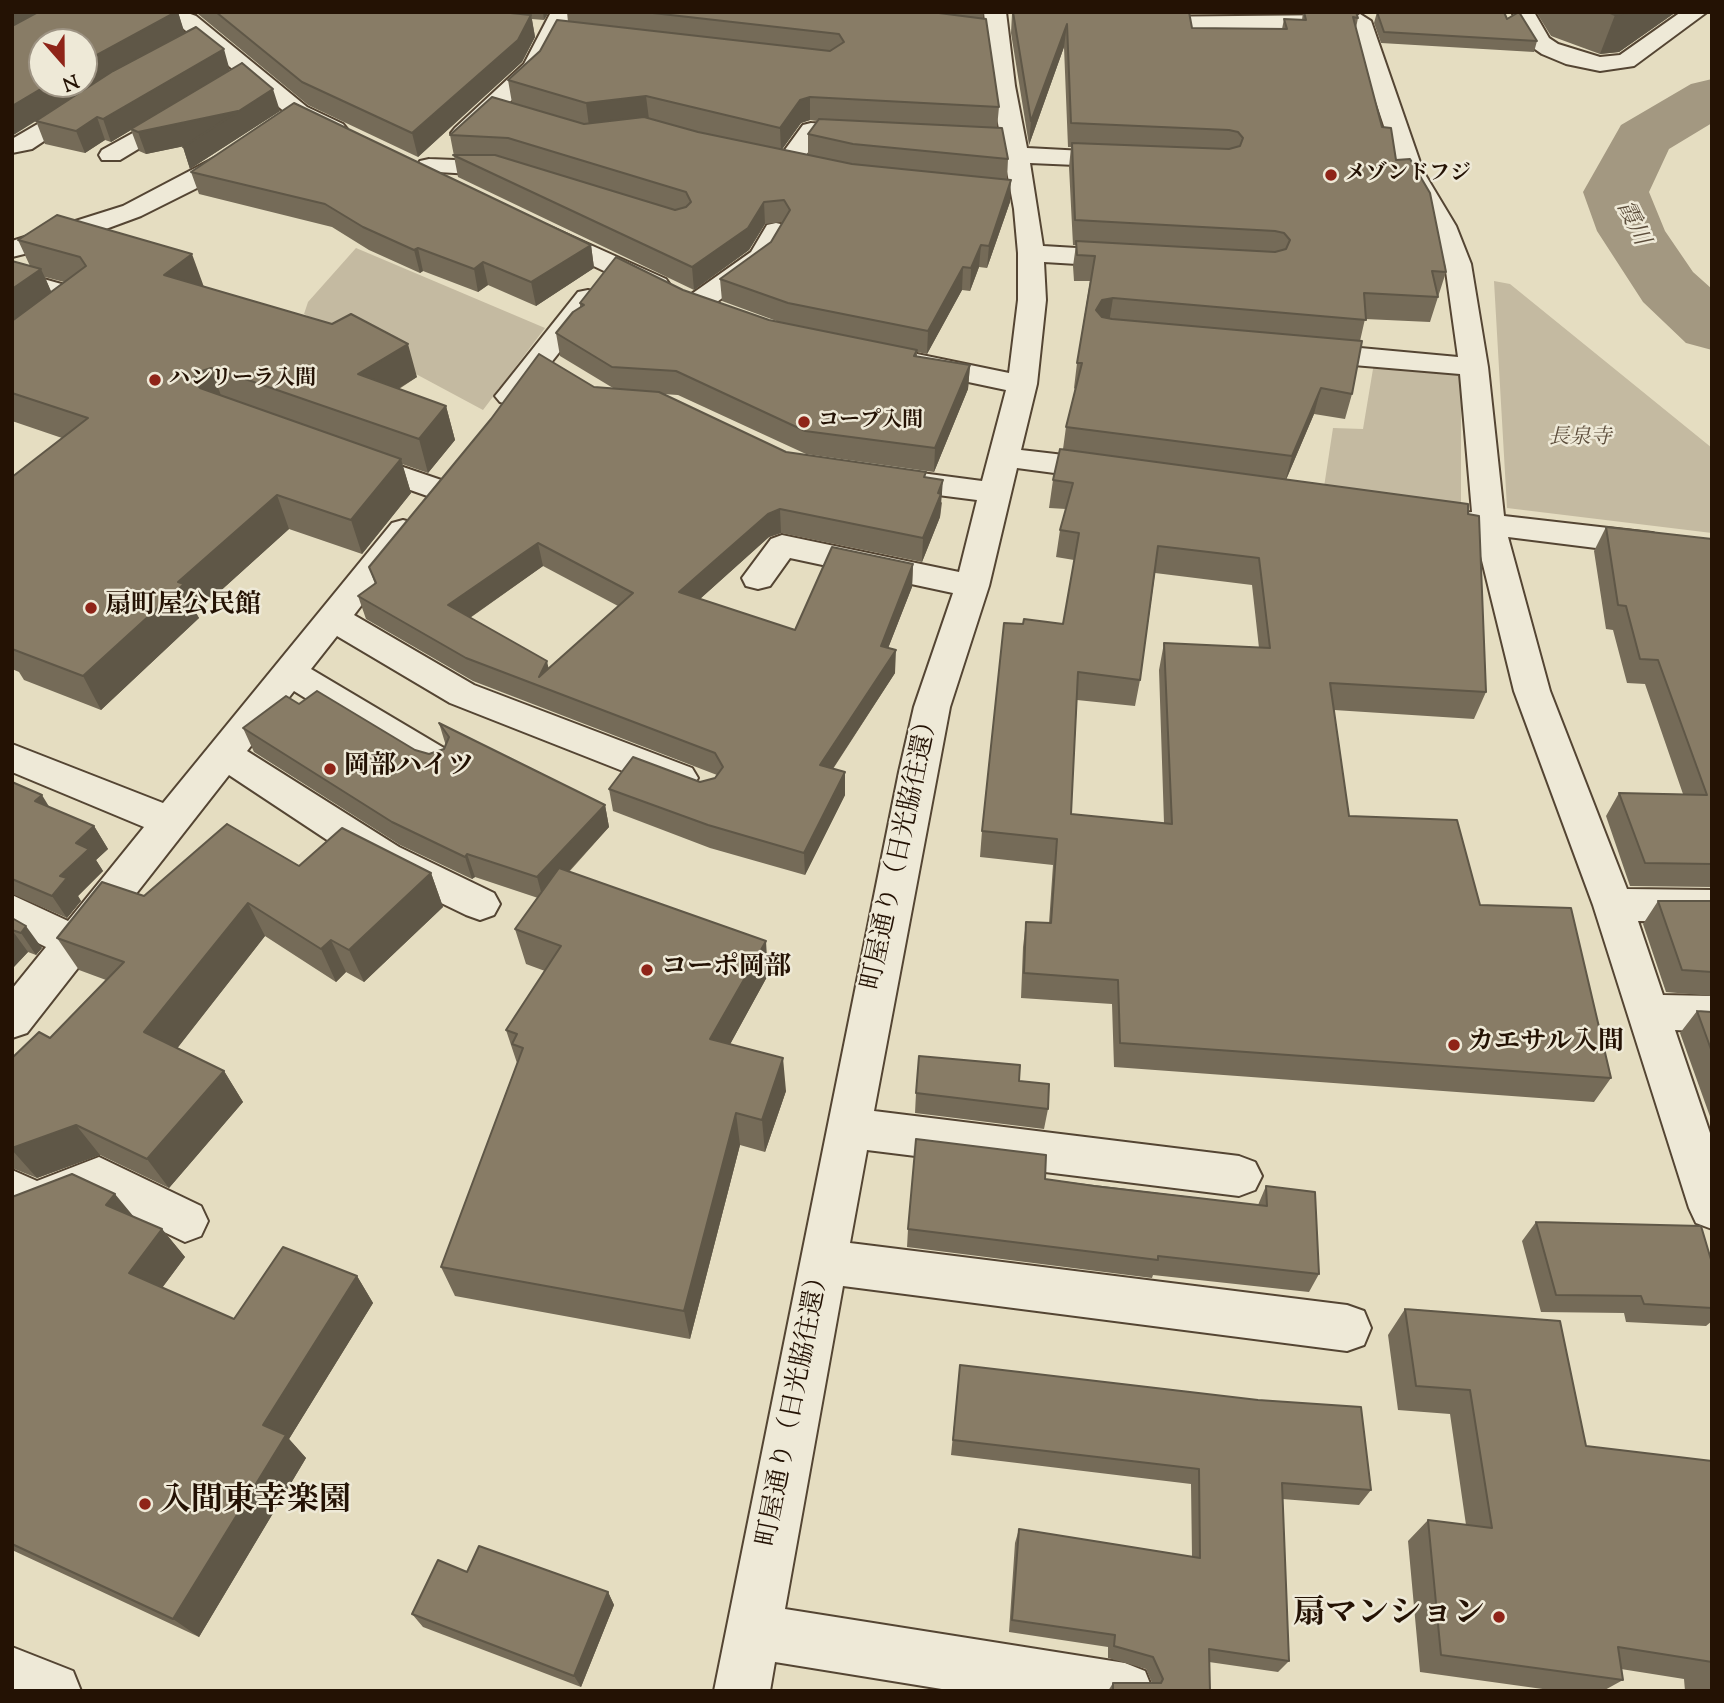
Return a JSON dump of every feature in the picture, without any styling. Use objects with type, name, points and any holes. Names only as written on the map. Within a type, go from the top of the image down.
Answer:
[{"type":"street","points":[[165,12],[188,21],[247,73],[299,112],[360,141]]},
{"type":"street","points":[[1523,12],[1541,42],[1549,49],[1574,59],[1600,64],[1626,61],[1696,12]]},
{"type":"street","points":[[1112,23],[1288,25],[1365,17],[1411,171],[1452,245],[1474,367],[1489,524],[1532,691],[1613,905],[1712,1208]]},
{"type":"street","points":[[420,167],[494,107],[534,66],[557,25]]},
{"type":"street","points":[[528,27],[557,25],[581,36]]},
{"type":"street","name":"町屋通り（日光脇往還）","points":[[742,1691],[917,772],[932,707],[972,586],[1021,384],[1032,300],[1031,253],[1012,191],[995,25]]},
{"type":"street","points":[[181,48],[204,35]]},
{"type":"street","points":[[225,87],[247,73]]},
{"type":"street","points":[[12,146],[23,144],[102,93]]},
{"type":"street","points":[[111,155],[202,100]]},
{"type":"street","points":[[494,107],[517,114]]},
{"type":"street","points":[[277,127],[299,112]]},
{"type":"street","points":[[788,163],[811,130],[874,134]]},
{"type":"street","points":[[12,249],[66,235],[132,211],[212,171],[256,141]]},
{"type":"street","points":[[1007,145],[1146,161]]},
{"type":"street","points":[[763,158],[814,169]]},
{"type":"street","points":[[420,167],[502,167],[526,175]]},
{"type":"street","points":[[420,167],[469,194]]},
{"type":"street","points":[[529,224],[708,309],[761,257],[776,231]]},
{"type":"street","points":[[1031,253],[1158,261]]},
{"type":"street","points":[[487,424],[551,367],[613,266]]},
{"type":"street","points":[[12,278],[83,299],[12,350]]},
{"type":"street","points":[[1285,350],[1474,367]]},
{"type":"street","points":[[895,359],[1021,384]]},
{"type":"street","points":[[12,1020],[444,478],[336,453]]},
{"type":"street","points":[[1005,457],[1135,474]]},
{"type":"street","points":[[865,475],[996,494]]},
{"type":"street","points":[[1434,516],[1685,548]]},
{"type":"street","points":[[758,578],[782,546],[972,586]]},
{"type":"street","points":[[333,618],[462,694],[704,788]]},
{"type":"street","points":[[290,673],[436,761]]},
{"type":"street","points":[[225,754],[385,858],[480,904]]},
{"type":"street","points":[[12,757],[171,822]]},
{"type":"street","points":[[1613,905],[1712,906]]},
{"type":"street","points":[[12,911],[75,943]]},
{"type":"street","points":[[1648,1012],[1712,1014]]},
{"type":"street","points":[[849,1128],[1239,1176]]},
{"type":"street","points":[[12,1191],[35,1203],[99,1178],[185,1221]]},
{"type":"street","points":[[824,1262],[1347,1328]]},
{"type":"street","points":[[754,1631],[1125,1691]]},
{"type":"street","points":[[12,1674],[53,1691]]},
{"type":"green space","points":[[356,248],[545,328],[483,410],[304,314],[308,302]]},
{"type":"green space","name":"長泉寺","points":[[1494,281],[1510,284],[1712,448],[1712,533],[1507,508]]},
{"type":"green space","points":[[1374,363],[1461,372],[1461,504],[1324,487],[1333,428],[1363,429]]},
{"type":"building","points":[[38,12],[176,12],[98,54],[98,28],[28,28],[28,96],[12,106],[12,26]]},
{"type":"building","points":[[216,12],[500,12],[531,15],[518,40],[412,133],[302,82]]},
{"type":"building","points":[[644,12],[931,12],[986,19],[999,107],[810,97],[800,100],[780,128],[646,96],[586,103],[508,80],[540,51],[557,20],[830,51],[844,42],[839,34]]},
{"type":"building","points":[[1013,12],[1189,12],[1192,28],[1287,29],[1284,19],[1306,20],[1304,12],[1356,12],[1358,18],[1353,17],[1382,127],[1391,128],[1396,160],[1410,159],[1430,193],[1446,272],[1432,271],[1438,297],[1364,293],[1366,320],[1113,298],[1102,300],[1096,310],[1102,317],[1112,319],[1362,341],[1352,394],[1321,388],[1292,456],[1066,427],[1082,363],[1077,363],[1095,256],[1077,255],[1076,241],[1275,252],[1286,249],[1290,240],[1284,233],[1275,231],[1075,220],[1072,143],[1229,149],[1240,146],[1243,138],[1238,132],[1229,130],[1071,123],[1067,24],[1031,121]]},
{"type":"building","points":[[1377,12],[1504,12],[1507,19],[1519,12],[1537,41],[1384,32]]},
{"type":"building","points":[[1608,12],[1635,12],[1615,15]]},
{"type":"building","points":[[196,27],[224,49],[103,119],[97,117],[76,131],[36,121],[71,98],[98,98],[98,81]]},
{"type":"building","points":[[242,63],[273,89],[183,147],[238,111],[138,132],[131,129]]},
{"type":"building","points":[[492,97],[584,124],[644,117],[698,132],[852,164],[1011,180],[989,246],[981,245],[971,268],[963,267],[928,331],[788,303],[720,279],[771,242],[790,210],[784,200],[764,202],[748,228],[692,267],[453,155],[495,155],[675,210],[686,207],[691,202],[686,192],[508,138],[450,135]]},
{"type":"building","points":[[294,103],[591,245],[531,282],[483,262],[474,269],[418,248],[414,250],[363,227],[325,204],[191,172]]},
{"type":"building","points":[[819,119],[1002,128],[1008,159],[853,144],[808,134]]},
{"type":"building","points":[[57,215],[192,254],[164,275],[332,324],[351,314],[408,344],[358,374],[446,406],[419,439],[222,371],[211,368],[199,372],[193,379],[200,388],[401,459],[351,520],[277,495],[178,582],[184,584],[83,676],[12,649],[12,477],[88,418],[12,393],[12,321],[86,266],[80,257],[18,240]]},
{"type":"building","points":[[616,257],[683,290],[769,320],[917,350],[914,356],[970,365],[935,448],[805,431],[676,371],[612,367],[556,333],[573,312],[584,305],[580,303]]},
{"type":"building","points":[[12,261],[41,269],[12,289]]},
{"type":"building","points":[[539,354],[594,387],[659,392],[786,452],[926,472],[924,477],[943,480],[938,493],[941,494],[923,538],[780,509],[768,514],[679,592],[795,630],[832,547],[913,564],[881,646],[896,650],[820,765],[845,772],[804,853],[708,825],[609,789],[633,757],[700,782],[715,778],[723,767],[715,753],[466,658],[358,596],[376,583],[369,567],[491,419]],"holes":[[[538,543],[633,593],[539,677],[547,661],[448,605]]]},
{"type":"building","points":[[1060,449],[1468,504],[1468,514],[1479,516],[1486,692],[1330,683],[1349,816],[1457,820],[1480,905],[1571,908],[1611,1078],[1120,1043],[1118,980],[1024,973],[1026,922],[1051,923],[1057,839],[982,831],[1004,623],[1023,624],[1024,619],[1063,624],[1079,533],[1060,530],[1073,483],[1053,480]],"holes":[[[1158,546],[1259,558],[1270,648],[1164,643],[1172,824],[1071,814],[1078,672],[1140,680]]]},
{"type":"building","points":[[1606,527],[1712,539],[1712,864],[1645,863],[1619,793],[1707,795],[1658,660],[1640,659],[1626,606],[1618,605]]},
{"type":"building","points":[[317,691],[415,750],[429,754],[444,749],[449,737],[439,723],[605,805],[537,877],[467,854],[465,857],[392,822],[243,728],[286,696],[299,704]]},
{"type":"building","points":[[12,782],[42,795],[35,801],[94,826],[76,843],[89,849],[60,876],[67,878],[52,896],[12,879]]},
{"type":"building","points":[[227,824],[299,866],[342,828],[431,873],[349,950],[331,940],[321,949],[248,903],[144,1032],[224,1071],[147,1159],[76,1125],[12,1148],[12,1058],[39,1032],[50,1038],[124,962],[57,938],[102,882],[144,896]]},
{"type":"building","points":[[559,868],[766,941],[710,1039],[783,1058],[762,1120],[736,1113],[684,1311],[441,1267],[523,1048],[512,1044],[517,1034],[506,1030],[561,946],[515,929]]},
{"type":"building","points":[[1658,901],[1712,901],[1712,972],[1682,970]]},
{"type":"building","points":[[12,918],[26,926],[21,933],[12,930]]},
{"type":"building","points":[[1697,1011],[1712,1012],[1712,1052]]},
{"type":"building","points":[[919,1056],[1020,1065],[1019,1081],[1049,1084],[1048,1109],[916,1093]]},
{"type":"building","points":[[916,1139],[1046,1155],[1045,1179],[1094,1186],[1267,1206],[1266,1186],[1315,1192],[1319,1274],[1158,1256],[1158,1260],[908,1229]]},
{"type":"building","points":[[72,1174],[115,1194],[106,1205],[162,1229],[129,1273],[234,1319],[283,1247],[357,1276],[263,1425],[286,1435],[173,1619],[12,1544],[12,1197]]},
{"type":"building","points":[[1536,1222],[1701,1226],[1712,1263],[1712,1308],[1644,1304],[1641,1296],[1556,1295]]},
{"type":"building","points":[[1405,1309],[1560,1321],[1586,1446],[1712,1461],[1712,1662],[1618,1647],[1623,1680],[1441,1655],[1428,1520],[1492,1528],[1470,1390],[1416,1386]]},
{"type":"building","points":[[960,1365],[1258,1400],[1361,1407],[1371,1490],[1282,1483],[1289,1661],[1209,1649],[1210,1691],[1113,1691],[1113,1683],[1161,1683],[1163,1679],[1153,1657],[1114,1646],[1115,1635],[1012,1620],[1019,1529],[1200,1558],[1199,1469],[953,1440]]},
{"type":"building","points":[[479,1546],[608,1592],[574,1676],[412,1614],[438,1560],[467,1572]]},
{"type":"waterway","name":"霞川","points":[[1712,97],[1643,138],[1616,192],[1631,231],[1668,287],[1712,328]]},
{"type":"place","name":"メゾンドフジ","points":[[1331,175]]},
{"type":"place","name":"ハンリーラ入間","points":[[155,380]]},
{"type":"place","name":"コープ入間","points":[[804,422]]},
{"type":"place","name":"扇町屋公民館","points":[[91,608]]},
{"type":"place","name":"岡部ハイツ","points":[[330,769]]},
{"type":"place","name":"コーポ岡部","points":[[647,970]]},
{"type":"place","name":"カエサル入間","points":[[1454,1045]]},
{"type":"place","name":"入間東幸楽園","points":[[145,1504]]},
{"type":"place","name":"扇マンション","points":[[1499,1617]]}]
